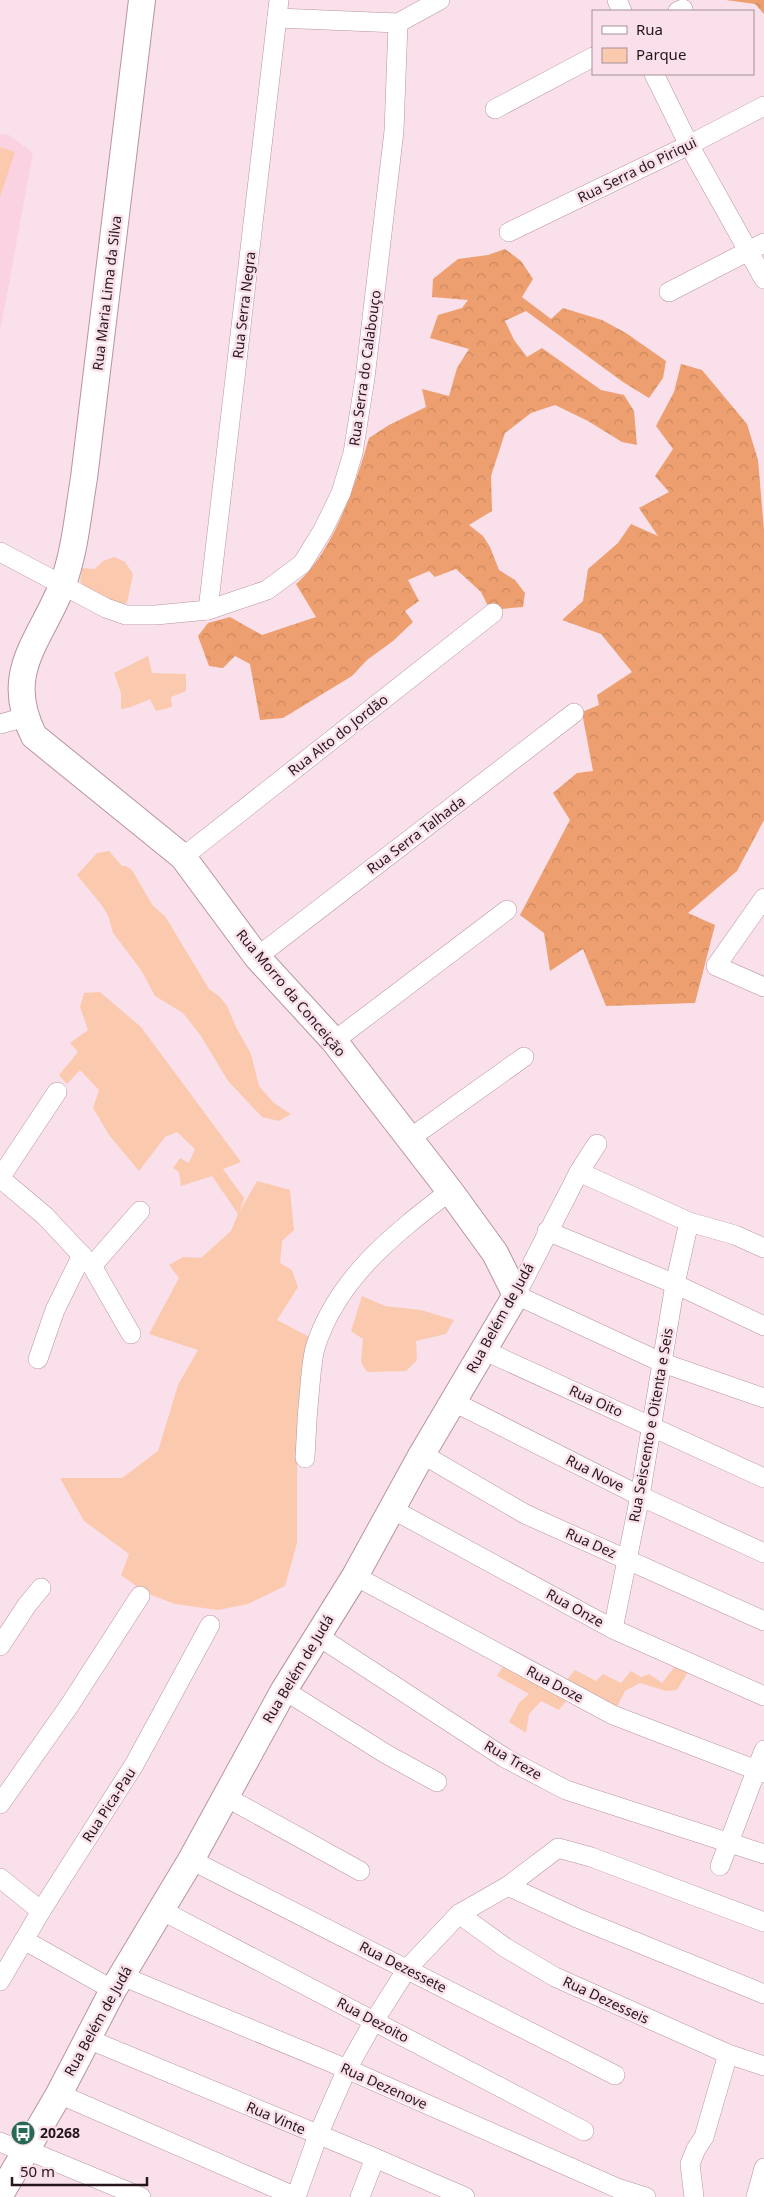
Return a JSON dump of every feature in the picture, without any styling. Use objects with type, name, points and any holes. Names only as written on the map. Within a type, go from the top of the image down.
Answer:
[{"type":"street","name":"Rua Maria Lima da Silva","points":[[62,585],[73,542],[84,478],[142,0]]},
{"type":"street","points":[[278,9],[398,23],[440,0]]},
{"type":"street","name":"Rua Serra Negra","points":[[208,610],[278,9]]},
{"type":"street","name":"Rua Serra do Calabouço","points":[[0,552],[106,608],[126,615],[156,615],[208,610],[267,590],[302,564],[323,530],[341,493],[353,453],[366,378],[394,131],[398,23]]},
{"type":"street","points":[[495,109],[592,58]]},
{"type":"street","points":[[654,75],[689,145],[756,246],[764,279]]},
{"type":"street","name":"Rua Serra do Piriqui","points":[[509,232],[689,145],[764,106]]},
{"type":"street","points":[[669,292],[756,246]]},
{"type":"street","name":"Rua Morro da Conceição","points":[[62,585],[23,672],[20,691],[25,717],[34,736],[183,857],[257,957],[334,1042],[450,1191],[495,1252],[516,1295]]},
{"type":"street","name":"Rua Alto do Jordão","points":[[183,857],[493,613]]},
{"type":"street","name":"Rua Serra Talhada","points":[[257,957],[574,713]]},
{"type":"street","points":[[0,724],[25,717]]},
{"type":"street","points":[[764,898],[716,966],[764,987]]},
{"type":"street","points":[[334,1042],[507,910]]},
{"type":"street","points":[[409,1139],[524,1057]]},
{"type":"street","points":[[57,1092],[0,1178],[45,1216],[87,1261],[131,1334]]},
{"type":"street","name":"Rua Belém de Judá","points":[[0,2195],[59,2094],[117,1983],[191,1860],[284,1690],[355,1576],[422,1454],[516,1295],[547,1231],[579,1172],[597,1144]]},
{"type":"street","points":[[579,1172],[689,1222],[735,1235],[764,1248]]},
{"type":"street","points":[[305,1458],[308,1403],[315,1350],[328,1313],[364,1264],[403,1227],[450,1191]]},
{"type":"street","points":[[38,1359],[55,1310],[87,1261],[140,1211]]},
{"type":"street","name":"Rua Seiscento e Oitenta e Seis","points":[[613,1629],[640,1496],[675,1284],[689,1222]]},
{"type":"street","points":[[547,1231],[675,1284],[764,1326]]},
{"type":"street","points":[[516,1295],[663,1363],[764,1398]]},
{"type":"street","name":"Rua Oito","points":[[483,1350],[764,1478]]},
{"type":"street","name":"Rua Nove","points":[[454,1402],[640,1496],[764,1553]]},
{"type":"street","name":"Rua Dez","points":[[422,1454],[525,1514],[764,1621]]},
{"type":"street","name":"Rua Onze","points":[[392,1509],[613,1629],[764,1696]]},
{"type":"street","name":"Rua Doze","points":[[355,1576],[613,1715],[760,1771]]},
{"type":"street","points":[[0,1646],[40,1588]]},
{"type":"street","points":[[0,1804],[69,1706],[140,1596]]},
{"type":"street","name":"Rua Pica-Pau","points":[[0,1981],[40,1911],[134,1764],[210,1625]]},
{"type":"street","name":"Rua Treze","points":[[318,1636],[504,1758],[566,1790],[729,1842]]},
{"type":"street","points":[[284,1690],[386,1754],[437,1782]]},
{"type":"street","points":[[720,1866],[760,1771],[764,1750]]},
{"type":"street","points":[[226,1797],[360,1871]]},
{"type":"street","points":[[729,1842],[764,1854]]},
{"type":"street","points":[[59,2094],[296,2197],[318,2135],[347,2069],[374,2021],[407,1969],[460,1914],[508,1886],[558,1848],[591,1858],[764,1922]]},
{"type":"street","name":"Rua Dezessete","points":[[191,1860],[615,2075]]},
{"type":"street","points":[[0,1878],[40,1911]]},
{"type":"street","points":[[508,1886],[577,1918],[764,1994]]},
{"type":"street","name":"Rua Dezoito","points":[[162,1910],[584,2131]]},
{"type":"street","name":"Rua Dezesseis","points":[[460,1914],[506,1948],[555,1976],[728,2054],[764,2066]]},
{"type":"street","name":"Rua Dezenove","points":[[24,1940],[117,1983],[347,2069],[616,2192],[646,2197]]},
{"type":"street","name":"Rua Vinte","points":[[88,2039],[375,2158],[427,2189],[465,2197]]},
{"type":"street","points":[[694,2197],[690,2164],[704,2137],[728,2054]]},
{"type":"street","points":[[0,2142],[141,2197]]},
{"type":"street","points":[[360,2197],[375,2158]]},
{"type":"street","points":[[756,2197],[764,2168]]},
{"type":"shaded area","points":[[0,134],[9,135],[33,153],[0,332]]},
{"type":"green space","points":[[726,0],[764,0],[764,14],[755,4]]},
{"type":"green space","points":[[0,147],[15,152],[0,197]]},
{"type":"green space","points":[[505,249],[521,261],[533,279],[522,297],[551,319],[563,308],[602,320],[626,333],[666,361],[663,378],[649,398],[623,382],[526,311],[505,321],[514,340],[527,357],[542,348],[601,390],[624,395],[634,411],[637,445],[622,442],[588,421],[555,405],[531,413],[505,433],[491,476],[492,511],[469,525],[483,536],[490,547],[499,570],[515,580],[525,593],[523,607],[490,610],[481,592],[456,569],[435,577],[429,571],[408,580],[419,601],[405,611],[413,622],[393,641],[367,660],[352,676],[283,718],[260,720],[250,664],[235,656],[223,668],[209,666],[198,636],[208,623],[230,617],[262,635],[316,617],[296,584],[309,571],[321,554],[342,516],[369,438],[389,425],[426,407],[422,389],[449,396],[457,368],[469,349],[430,338],[438,315],[462,308],[468,300],[432,297],[433,279],[458,259],[488,255]]},
{"type":"green space","points":[[681,364],[702,370],[747,424],[758,460],[764,530],[764,820],[737,871],[688,913],[715,925],[695,1003],[606,1006],[583,949],[550,971],[544,933],[520,915],[570,820],[553,793],[577,773],[593,771],[582,712],[599,705],[597,695],[632,672],[601,634],[562,620],[583,601],[588,569],[618,543],[631,524],[658,536],[639,508],[669,492],[655,476],[673,449],[656,426],[674,392]]},
{"type":"green space","points":[[114,557],[125,562],[133,574],[127,603],[112,606],[92,594],[80,581],[82,568],[95,569],[103,561]]},
{"type":"green space","points":[[148,656],[152,673],[186,674],[186,691],[171,697],[172,707],[156,711],[150,699],[121,709],[121,693],[114,673]]},
{"type":"green space","points":[[109,851],[122,866],[132,870],[153,906],[165,916],[209,989],[220,997],[227,1006],[251,1054],[259,1086],[274,1103],[291,1114],[279,1121],[262,1117],[228,1081],[201,1036],[183,1013],[155,996],[141,970],[113,933],[108,915],[77,875],[97,853]]},
{"type":"green space","points":[[100,992],[141,1027],[241,1162],[223,1169],[244,1198],[240,1211],[257,1181],[290,1190],[294,1230],[282,1241],[280,1263],[292,1270],[298,1287],[277,1320],[313,1339],[297,1466],[297,1543],[285,1586],[248,1604],[218,1610],[175,1604],[146,1593],[121,1575],[129,1554],[84,1521],[60,1478],[122,1478],[158,1451],[178,1385],[198,1350],[149,1334],[179,1278],[169,1265],[183,1257],[201,1258],[231,1231],[238,1214],[212,1176],[181,1186],[179,1172],[173,1168],[180,1158],[189,1163],[195,1149],[177,1132],[165,1137],[139,1171],[109,1135],[93,1108],[99,1090],[80,1070],[67,1084],[59,1075],[78,1052],[70,1043],[88,1030],[80,1007],[84,993]]},
{"type":"green space","points":[[362,1296],[385,1306],[421,1310],[454,1320],[446,1334],[416,1341],[417,1360],[406,1371],[367,1372],[361,1362],[363,1339],[351,1331]]},
{"type":"green space","points":[[680,1660],[691,1667],[677,1690],[666,1691],[640,1683],[625,1691],[613,1715],[561,1687],[575,1670],[596,1681],[603,1674],[621,1683],[631,1671],[641,1677],[649,1674],[662,1683]]},
{"type":"green space","points":[[503,1666],[569,1697],[559,1710],[541,1701],[529,1714],[526,1733],[509,1722],[519,1703],[529,1694],[497,1676]]},
{"type":"place","name":"20268","points":[[23,2133]]}]
